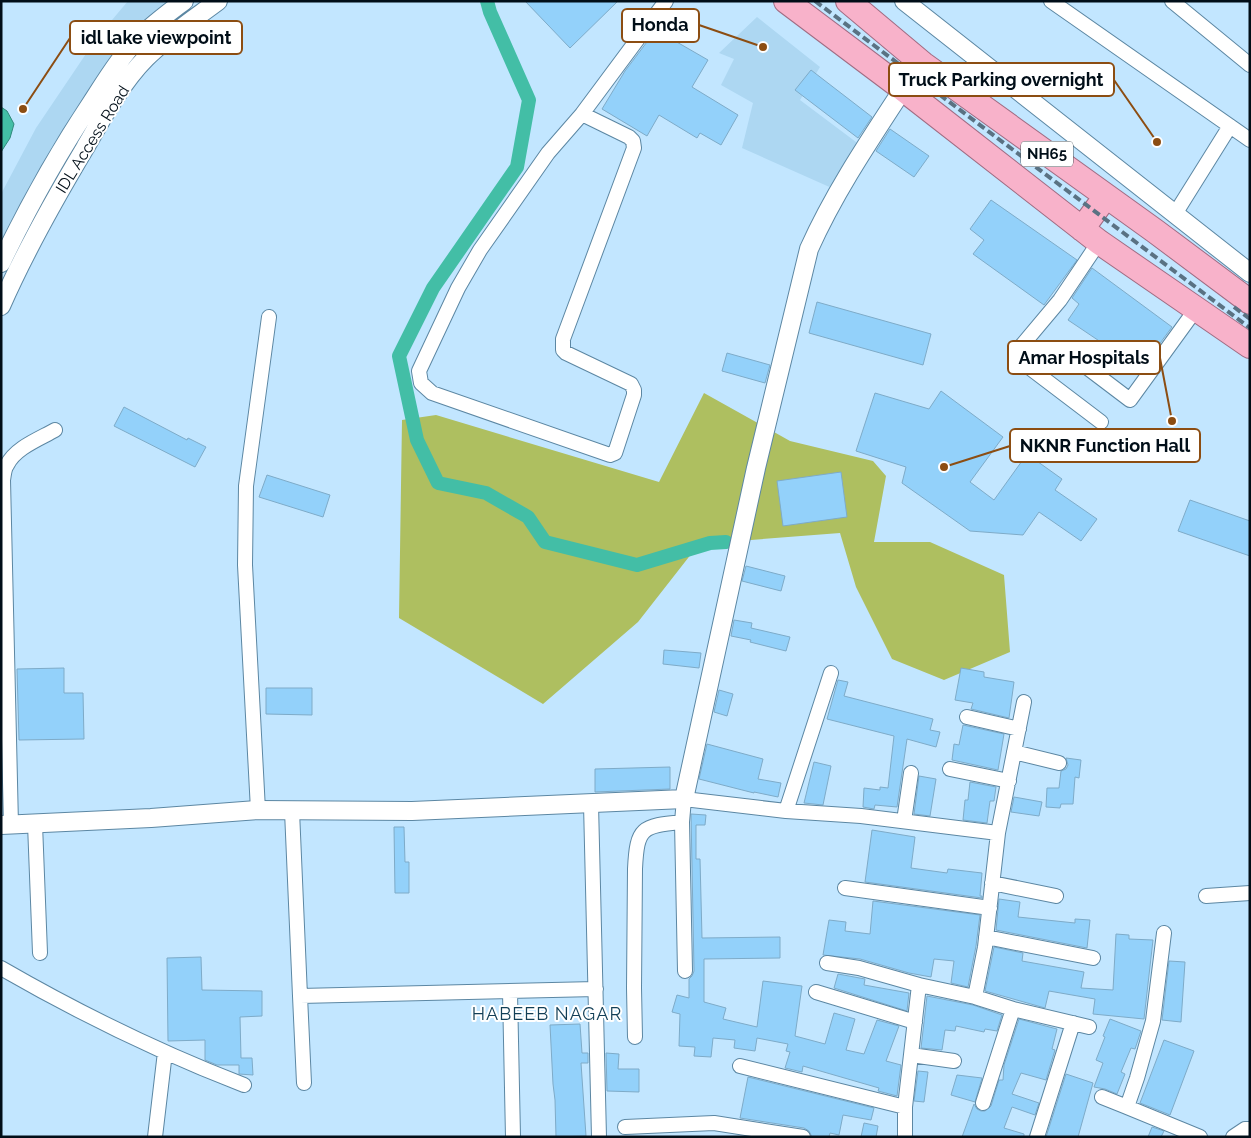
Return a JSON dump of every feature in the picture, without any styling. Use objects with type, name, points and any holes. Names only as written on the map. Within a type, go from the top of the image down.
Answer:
[{"type":"highway","name":"NH65","points":[[786,1],[1091,235],[1250,346]]},
{"type":"highway","name":"NH65","points":[[848,1],[923,64],[1250,302]]},
{"type":"highway","points":[[1091,235],[1106,196]]},
{"type":"street","points":[[1,262],[33,201],[78,123],[113,70],[134,43],[158,20],[184,1]]},
{"type":"street","name":"IDL Access Road","points":[[1,306],[16,271],[50,207],[129,78],[146,58],[218,1]]},
{"type":"street","points":[[582,114],[630,137],[634,148],[563,339],[563,350],[566,353],[630,384],[634,390],[615,453],[610,455],[432,393],[421,383],[419,371],[458,288],[480,250],[548,153],[582,114],[666,1]]},
{"type":"street","points":[[904,1],[1250,273]]},
{"type":"street","points":[[1051,1],[1250,140]]},
{"type":"street","points":[[1172,1],[1250,65]]},
{"type":"street","points":[[685,971],[682,822],[684,799],[756,468],[809,249],[819,227],[850,172],[902,89]]},
{"type":"street","points":[[1174,214],[1230,126]]},
{"type":"street","points":[[1091,235],[1060,300],[1018,350],[1022,362],[1101,422]]},
{"type":"street","points":[[1064,350],[1130,400],[1196,309]]},
{"type":"street","points":[[258,810],[245,565],[246,486],[269,317]]},
{"type":"street","points":[[55,430],[12,456],[6,466],[3,480],[6,825],[258,810],[412,811],[684,799],[786,811],[861,816],[998,833]]},
{"type":"street","points":[[786,811],[831,673]]},
{"type":"street","points":[[975,997],[986,937],[998,833],[1024,702]]},
{"type":"street","points":[[967,717],[1019,729]]},
{"type":"street","points":[[1014,752],[1059,763]]},
{"type":"street","points":[[950,769],[1009,781]]},
{"type":"street","points":[[904,821],[911,773]]},
{"type":"street","points":[[591,804],[599,1137]]},
{"type":"street","points":[[292,811],[304,1083]]},
{"type":"street","points":[[636,1037],[634,988],[636,852],[642,832],[656,824],[682,822]]},
{"type":"street","points":[[35,824],[40,952]]},
{"type":"street","points":[[992,883],[1056,896]]},
{"type":"street","points":[[844,888],[990,908]]},
{"type":"street","points":[[1206,896],[1250,893]]},
{"type":"street","points":[[1127,1107],[1154,1021],[1164,933]]},
{"type":"street","points":[[986,937],[1093,958]]},
{"type":"street","points":[[827,963],[859,968],[1089,1027]]},
{"type":"street","points":[[1,968],[40,991],[165,1052],[244,1085]]},
{"type":"street","points":[[905,1137],[905,1107],[919,984]]},
{"type":"street","points":[[300,996],[596,989]]},
{"type":"street","points":[[510,992],[512,1137]]},
{"type":"street","points":[[816,992],[915,1022]]},
{"type":"street","points":[[983,1103],[1013,1009]]},
{"type":"street","points":[[1036,1137],[1073,1023]]},
{"type":"street","points":[[155,1137],[165,1052]]},
{"type":"street","points":[[911,1055],[954,1061]]},
{"type":"street","points":[[740,1066],[905,1107]]},
{"type":"street","points":[[1102,1097],[1200,1137]]},
{"type":"street","points":[[624,1127],[714,1123],[803,1137]]},
{"type":"street","points":[[1233,1137],[1245,1129],[1250,1129]]},
{"type":"shaded area","points":[[128,1],[177,1],[146,25],[1,252],[1,194],[36,128],[96,39]]},
{"type":"shaded area","points":[[757,17],[820,67],[800,100],[860,145],[834,189],[742,148],[753,103],[721,85],[734,59],[719,53]]},
{"type":"shaded area","points":[[1,107],[7,111],[14,124],[10,138],[1,152]]},
{"type":"shaded area","points":[[704,393],[790,441],[873,461],[886,476],[874,542],[930,542],[1004,575],[1010,652],[944,680],[892,659],[856,587],[840,533],[699,544],[638,622],[543,704],[399,618],[402,420],[436,415],[659,482]]},
{"type":"building","points":[[525,1],[618,1],[570,48]]},
{"type":"building","points":[[656,30],[708,60],[692,87],[738,115],[721,145],[700,133],[697,138],[659,115],[647,136],[602,109],[625,71]]},
{"type":"building","points":[[811,70],[872,117],[858,138],[795,90]]},
{"type":"building","points":[[890,129],[929,156],[914,177],[876,151]]},
{"type":"building","points":[[991,200],[1077,260],[1044,305],[973,254],[984,240],[970,229]]},
{"type":"building","points":[[1092,268],[1172,327],[1141,369],[1068,320],[1079,304],[1072,298]]},
{"type":"building","points":[[817,302],[931,334],[923,365],[809,333]]},
{"type":"building","points":[[727,353],[770,365],[765,383],[722,371]]},
{"type":"building","points":[[941,391],[1003,437],[970,482],[994,500],[1027,454],[1062,479],[1055,490],[1097,519],[1081,541],[1039,512],[1023,535],[970,531],[902,483],[906,467],[856,451],[875,393],[929,409]]},
{"type":"building","points":[[124,407],[187,440],[188,438],[206,447],[195,467],[114,426]]},
{"type":"building","points":[[841,472],[847,517],[783,526],[777,481]]},
{"type":"building","points":[[267,475],[330,495],[323,517],[259,497]]},
{"type":"building","points":[[1190,500],[1250,521],[1250,556],[1178,531]]},
{"type":"building","points":[[746,566],[785,576],[781,591],[742,581]]},
{"type":"building","points":[[734,620],[752,623],[751,628],[790,637],[786,651],[731,636]]},
{"type":"building","points":[[664,650],[701,653],[699,668],[663,664]]},
{"type":"building","points":[[64,668],[64,693],[83,693],[84,739],[19,740],[17,669]]},
{"type":"building","points":[[961,668],[984,672],[984,677],[1014,682],[1009,718],[971,709],[973,703],[955,700]]},
{"type":"building","points":[[838,680],[848,682],[844,696],[933,719],[930,730],[940,732],[936,747],[907,739],[897,807],[875,805],[874,809],[863,807],[864,788],[880,790],[880,787],[888,788],[894,736],[827,719]]},
{"type":"building","points":[[266,688],[312,688],[312,715],[266,714]]},
{"type":"building","points":[[719,690],[733,694],[727,716],[714,712]]},
{"type":"building","points":[[963,725],[1004,734],[998,770],[952,760],[954,744],[959,745]]},
{"type":"building","points":[[707,744],[763,759],[758,779],[781,783],[778,797],[699,779]]},
{"type":"building","points":[[1066,758],[1081,760],[1079,778],[1075,777],[1073,804],[1061,804],[1060,808],[1046,807],[1047,788],[1059,788],[1061,771],[1066,769],[1068,765]]},
{"type":"building","points":[[814,762],[831,766],[823,805],[804,803]]},
{"type":"building","points":[[670,767],[670,789],[595,792],[595,769]]},
{"type":"building","points":[[919,776],[936,779],[930,816],[914,814]]},
{"type":"building","points":[[970,782],[996,787],[994,801],[990,801],[987,823],[963,820],[965,800],[968,800]]},
{"type":"building","points":[[1014,797],[1042,802],[1039,816],[1011,812]]},
{"type":"building","points":[[691,814],[706,815],[705,825],[696,825],[696,859],[700,859],[702,938],[780,937],[780,958],[704,959],[704,1002],[726,1008],[723,1019],[757,1027],[763,981],[802,986],[795,1036],[825,1044],[834,1013],[855,1019],[846,1050],[864,1054],[877,1020],[899,1026],[886,1061],[901,1065],[897,1096],[878,1091],[879,1088],[803,1066],[802,1072],[785,1068],[790,1052],[786,1051],[788,1044],[757,1038],[755,1051],[734,1048],[735,1040],[713,1038],[711,1057],[694,1056],[695,1047],[679,1046],[680,1014],[672,1012],[677,995],[689,998],[689,979],[694,971]]},
{"type":"building","points":[[394,827],[404,827],[405,862],[409,862],[409,893],[395,893]]},
{"type":"building","points":[[872,830],[915,837],[911,868],[947,873],[948,869],[982,873],[980,896],[982,898],[865,882]]},
{"type":"building","points":[[999,899],[1020,902],[1018,917],[1075,923],[1075,919],[1090,920],[1087,948],[996,930]]},
{"type":"building","points":[[873,901],[980,915],[968,987],[951,983],[954,961],[934,959],[931,977],[909,973],[860,959],[823,955],[829,920],[846,922],[845,931],[870,934]]},
{"type":"building","points":[[1116,934],[1129,935],[1129,939],[1153,940],[1144,1019],[1093,1014],[1095,999],[1049,991],[1045,1008],[985,991],[994,947],[1023,953],[1022,961],[1084,972],[1081,988],[1113,990]]},
{"type":"building","points":[[201,957],[202,990],[262,991],[262,1016],[240,1017],[241,1058],[252,1058],[253,1075],[239,1074],[239,1065],[217,1065],[205,1060],[205,1040],[168,1041],[167,958]]},
{"type":"building","points":[[1169,961],[1185,962],[1181,1022],[1162,1020]]},
{"type":"building","points":[[838,974],[865,979],[864,985],[909,993],[907,1011],[834,988]]},
{"type":"building","points":[[927,996],[973,1005],[1002,1015],[997,1031],[985,1029],[984,1032],[956,1026],[955,1031],[945,1030],[942,1050],[921,1048]]},
{"type":"building","points":[[1019,1019],[1057,1029],[1052,1049],[1055,1050],[1046,1080],[1021,1073],[1012,1094],[1039,1103],[1035,1115],[1012,1107],[1004,1128],[1024,1134],[1024,1137],[962,1137],[974,1104],[981,1111],[985,1111],[991,1106],[999,1080],[1003,1080],[1004,1065]]},
{"type":"building","points":[[1110,1019],[1141,1031],[1135,1049],[1131,1048],[1121,1072],[1125,1074],[1117,1094],[1094,1087],[1103,1063],[1096,1060]]},
{"type":"building","points":[[580,1024],[582,1053],[588,1053],[588,1063],[581,1063],[586,1136],[556,1137],[550,1025]]},
{"type":"building","points":[[1164,1040],[1194,1051],[1170,1115],[1140,1103]]},
{"type":"building","points":[[606,1053],[619,1054],[618,1069],[639,1069],[639,1092],[607,1091]]},
{"type":"building","points":[[918,1071],[928,1072],[924,1102],[914,1101]]},
{"type":"building","points":[[1066,1074],[1093,1083],[1078,1137],[1046,1137]]},
{"type":"building","points":[[957,1075],[982,1078],[975,1102],[951,1095]]},
{"type":"building","points":[[748,1077],[874,1108],[871,1120],[843,1115],[839,1135],[830,1133],[829,1137],[812,1137],[809,1131],[804,1128],[740,1118]]},
{"type":"building","points":[[864,1123],[878,1126],[876,1137],[861,1137]]},
{"type":"building","points":[[1152,1127],[1164,1131],[1161,1137],[1148,1137]]},
{"type":"waterway","points":[[487,1],[490,12],[529,100],[517,167],[433,288],[399,356],[417,440],[438,483],[486,493],[528,517],[545,542],[637,565],[710,543],[726,542]]},
{"type":"railway","points":[[815,1],[1250,328]]},
{"type":"railway","points":[[1234,307],[1250,319]]},
{"type":"place","name":"Honda","points":[[763,47]]},
{"type":"place","name":"idl lake viewpoint","points":[[23,109]]},
{"type":"place","name":"Truck Parking overnight","points":[[1157,142]]},
{"type":"place","name":"Amar Hospitals","points":[[1172,421]]},
{"type":"place","name":"NKNR Function Hall","points":[[944,467]]},
{"type":"district","name":"HABEEB NAGAR","points":[[547,1014]]}]
